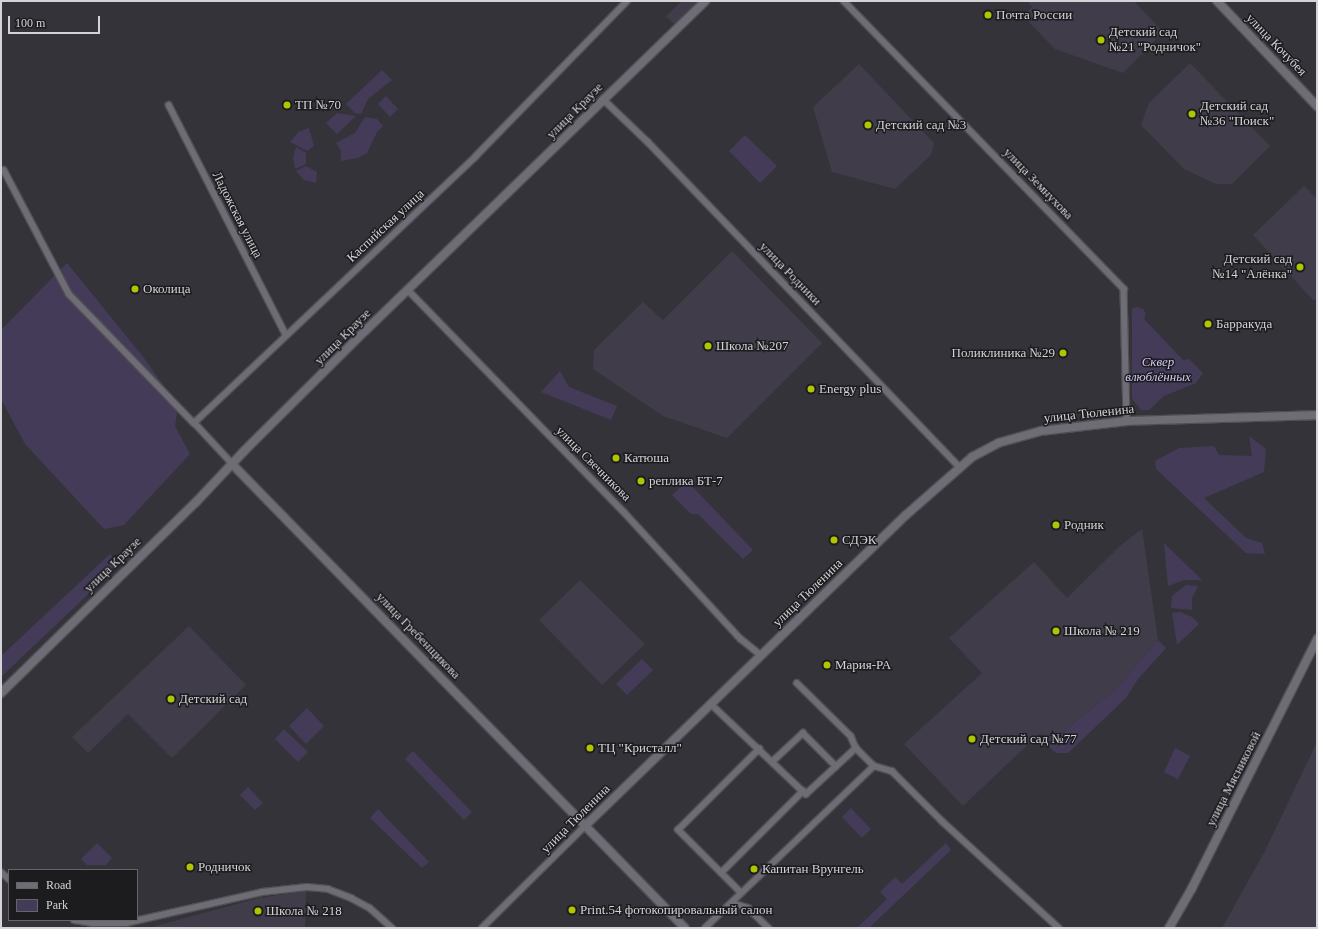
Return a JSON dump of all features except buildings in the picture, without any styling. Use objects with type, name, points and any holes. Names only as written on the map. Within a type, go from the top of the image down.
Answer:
[{"type":"street","name":"Каспийская улица","points":[[194,423],[476,156],[627,1]]},
{"type":"street","name":"улица Краузе","points":[[1,693],[408,290],[704,1]]},
{"type":"street","name":"улица Земнухова","points":[[844,1],[1124,289],[1127,421]]},
{"type":"street","name":"улица Кочубея","points":[[1217,1],[1317,106]]},
{"type":"street","name":"улица Родники","points":[[603,99],[648,142],[959,466]]},
{"type":"street","name":"Ладожская улица","points":[[169,105],[286,335]]},
{"type":"street","points":[[4,170],[69,294],[232,464]]},
{"type":"street","name":"улица Свечникова","points":[[408,290],[625,513],[741,639],[761,655]]},
{"type":"street","name":"улица Тюленина","points":[[482,928],[761,655],[959,466],[998,443],[1041,431],[1127,421],[1317,415]]},
{"type":"street","name":"улица Гребенщикова","points":[[232,464],[685,928]]},
{"type":"street","name":"улица Мясниковой","points":[[1169,928],[1192,888],[1317,639]]},
{"type":"street","points":[[797,683],[851,736],[856,748],[874,766],[892,771],[943,822],[1059,928]]},
{"type":"street","points":[[711,704],[773,761],[806,794],[856,748]]},
{"type":"street","points":[[773,761],[803,733],[836,766]]},
{"type":"street","points":[[741,893],[678,830],[759,749]]},
{"type":"street","points":[[705,928],[874,766]]},
{"type":"street","points":[[721,873],[802,791]]},
{"type":"street","points":[[138,920],[262,892],[307,887],[328,889],[352,898],[370,908],[392,928]]},
{"type":"street","points":[[735,904],[748,908],[769,928]]},
{"type":"street","points":[[81,921],[94,923],[126,923],[135,921]]},
{"type":"shaded area","points":[[682,1],[700,1],[675,25],[666,16]]},
{"type":"shaded area","name":"Детский сад №21 \"Родничок\"","points":[[1027,1],[1134,1],[1163,32],[1123,73],[1055,49],[1023,16],[1032,7]]},
{"type":"shaded area","name":"Детский сад №36 \"Поиск\"","points":[[1190,63],[1270,146],[1232,184],[1216,184],[1184,169],[1141,125],[1149,103]]},
{"type":"shaded area","name":"Детский сад №3","points":[[859,64],[934,143],[931,155],[895,189],[832,172],[813,107]]},
{"type":"shaded area","name":"Детский сад №14 \"Алёнка\"","points":[[1304,186],[1317,199],[1317,299],[1313,300],[1253,235]]},
{"type":"shaded area","name":"Школа №207","points":[[732,251],[822,343],[727,438],[663,416],[593,369],[594,350],[643,302],[663,320]]},
{"type":"shaded area","name":"Школа № 219","points":[[1142,529],[1158,640],[1118,687],[1049,743],[1040,733],[963,806],[904,744],[982,673],[949,638],[1034,562],[1067,598],[1121,545]]},
{"type":"shaded area","points":[[580,580],[645,644],[602,685],[539,620]]},
{"type":"shaded area","name":"Детский сад","points":[[189,626],[246,685],[172,758],[128,714],[88,753],[72,737]]},
{"type":"shaded area","points":[[1317,742],[1317,928],[1222,928],[1265,851]]},
{"type":"shaded area","name":"Школа № 218","points":[[306,891],[305,928],[149,928],[259,898]]},
{"type":"green space","points":[[382,70],[392,80],[368,99],[361,114],[355,113],[346,104]]},
{"type":"green space","points":[[386,96],[398,109],[390,117],[378,104]]},
{"type":"green space","points":[[337,113],[356,116],[337,134],[326,123]]},
{"type":"green space","points":[[365,117],[377,119],[383,126],[377,132],[367,153],[358,158],[341,161],[341,151],[336,143],[355,133]]},
{"type":"green space","points":[[309,128],[314,146],[307,151],[290,142],[298,132]]},
{"type":"green space","points":[[745,135],[777,166],[760,183],[729,151]]},
{"type":"green space","points":[[296,147],[306,153],[306,164],[295,169],[293,157]]},
{"type":"green space","points":[[306,166],[317,172],[316,183],[304,180],[296,171]]},
{"type":"green space","points":[[67,263],[144,358],[178,406],[175,426],[190,454],[124,525],[104,529],[25,444],[1,399],[1,330]]},
{"type":"green space","name":"Сквер влюблённых","points":[[1137,307],[1143,309],[1146,314],[1144,319],[1183,360],[1189,359],[1203,373],[1196,383],[1164,396],[1149,410],[1141,410],[1132,399],[1132,309]]},
{"type":"green space","points":[[560,371],[569,387],[617,406],[611,420],[541,392]]},
{"type":"green space","points":[[1249,436],[1266,449],[1264,472],[1204,498],[1246,538],[1262,543],[1265,554],[1246,553],[1156,469],[1155,461],[1179,448],[1214,446],[1219,455],[1252,456]]},
{"type":"green space","points":[[687,481],[753,550],[743,559],[698,514],[691,514],[672,495]]},
{"type":"green space","points":[[1164,543],[1202,580],[1184,580],[1168,586]]},
{"type":"green space","points":[[110,554],[119,565],[1,677],[1,656]]},
{"type":"green space","points":[[1186,585],[1198,586],[1192,598],[1192,610],[1171,608],[1172,596]]},
{"type":"green space","points":[[1180,612],[1192,617],[1199,624],[1177,645],[1172,613]]},
{"type":"green space","points":[[1158,640],[1166,648],[1138,679],[1126,698],[1068,753],[1056,753],[1047,745],[1118,687]]},
{"type":"green space","points":[[642,659],[653,670],[627,695],[616,684]]},
{"type":"green space","points":[[307,708],[324,726],[306,744],[289,726]]},
{"type":"green space","points":[[284,729],[308,752],[298,762],[275,739]]},
{"type":"green space","points":[[1175,748],[1190,756],[1178,779],[1164,772]]},
{"type":"green space","points":[[413,751],[472,812],[464,820],[405,759]]},
{"type":"green space","points":[[248,787],[263,803],[255,810],[240,795]]},
{"type":"green space","points":[[851,808],[871,829],[862,838],[842,817]]},
{"type":"green space","points":[[378,809],[429,862],[422,868],[370,818]]},
{"type":"green space","points":[[97,843],[112,858],[106,865],[87,865],[81,859]]},
{"type":"green space","points":[[946,843],[951,850],[869,928],[857,928],[887,899],[880,892],[895,877],[902,884]]},
{"type":"place","name":"Почта России","points":[[988,15]]},
{"type":"place","name":"Детский сад №21 \"Родничок\"","points":[[1101,40]]},
{"type":"place","name":"ТП №70","points":[[287,105]]},
{"type":"place","name":"Детский сад №36 \"Поиск\"","points":[[1192,114]]},
{"type":"place","name":"Детский сад №3","points":[[868,125]]},
{"type":"place","name":"Детский сад №14 \"Алёнка\"","points":[[1300,267]]},
{"type":"place","name":"Околица","points":[[135,289]]},
{"type":"place","name":"Барракуда","points":[[1208,324]]},
{"type":"place","name":"Школа №207","points":[[708,346]]},
{"type":"place","name":"Поликлиника №29","points":[[1063,353]]},
{"type":"place","name":"Energy plus","points":[[811,389]]},
{"type":"place","name":"Катюша","points":[[616,458]]},
{"type":"place","name":"реплика БТ-7","points":[[641,481]]},
{"type":"place","name":"Родник","points":[[1056,525]]},
{"type":"place","name":"СДЭК","points":[[834,540]]},
{"type":"place","name":"Школа № 219","points":[[1056,631]]},
{"type":"place","name":"Мария-РА","points":[[827,665]]},
{"type":"place","name":"Детский сад","points":[[171,699]]},
{"type":"place","name":"Детский сад №77","points":[[972,739]]},
{"type":"place","name":"ТЦ \"Кристалл\"","points":[[590,748]]},
{"type":"place","name":"Родничок","points":[[190,867]]},
{"type":"place","name":"Капитан Врунгель","points":[[754,869]]},
{"type":"place","name":"Print.54 фотокопировальный салон","points":[[572,910]]},
{"type":"place","name":"Школа № 218","points":[[258,911]]}]
